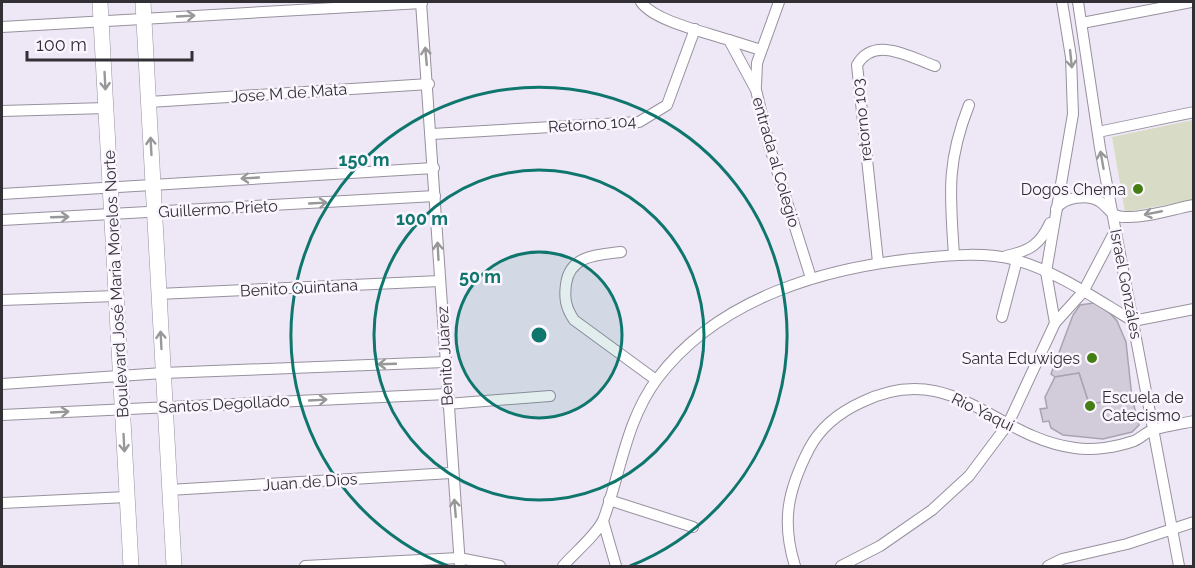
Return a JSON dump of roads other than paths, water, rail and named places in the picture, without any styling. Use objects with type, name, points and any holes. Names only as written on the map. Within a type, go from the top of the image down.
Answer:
[{"type":"main road","name":"Boulevard José María Morelos Norte","points":[[100,2],[131,567]]},
{"type":"main road","points":[[143,2],[174,567]]},
{"type":"street","points":[[2,27],[421,2]]},
{"type":"street","name":"Benito Juárez","points":[[421,2],[429,84],[459,562]]},
{"type":"street","points":[[641,2],[651,11],[695,29],[761,50]]},
{"type":"street","points":[[756,90],[755,74],[761,50],[779,2]]},
{"type":"street","points":[[1055,323],[1046,272],[1069,141],[1073,90],[1062,2]]},
{"type":"street","name":"Israel Gonzáles","points":[[1078,2],[1112,215],[1179,567]]},
{"type":"street","points":[[1082,23],[1191,2]]},
{"type":"street","name":"Retorno 104","points":[[432,134],[639,122],[667,105],[695,29]]},
{"type":"street","name":"entrada al Colegio","points":[[729,40],[756,90],[770,148],[811,278]]},
{"type":"street","name":"retorno 103","points":[[878,262],[857,65],[862,56],[872,50],[886,49],[935,66]]},
{"type":"street","name":"Jose M de Mata","points":[[149,102],[429,84]]},
{"type":"street","points":[[954,255],[949,185],[960,128],[969,105]]},
{"type":"street","points":[[2,111],[106,108]]},
{"type":"street","points":[[1098,132],[1194,112]]},
{"type":"street","name":"Guillermo Prieto","points":[[2,194],[153,183],[434,168]]},
{"type":"street","name":"Guillermo Prieto","points":[[2,220],[113,216],[435,196]]},
{"type":"street","points":[[999,257],[1027,251],[1039,243],[1058,205],[1071,199],[1085,197],[1098,201],[1112,215],[1130,218],[1194,205]]},
{"type":"street","points":[[841,567],[880,546],[932,510],[969,476],[1008,424],[1055,323],[1083,292],[1115,231]]},
{"type":"street","points":[[621,252],[592,256],[574,264],[567,277],[564,297],[567,309],[574,320],[656,380]]},
{"type":"street","points":[[563,567],[603,521],[630,429],[656,380],[705,332],[740,308],[811,278],[878,262],[954,255],[999,257],[1017,260],[1046,272],[1133,321],[1194,309]]},
{"type":"street","points":[[1002,316],[1017,260]]},
{"type":"street","name":"Benito Quintana","points":[[158,294],[440,281]]},
{"type":"street","points":[[2,300],[116,296]]},
{"type":"street","name":"Santos Degollado","points":[[2,384],[162,373],[445,362]]},
{"type":"street","name":"Rio Yaqui","points":[[795,567],[786,512],[794,477],[812,444],[837,414],[878,394],[914,388],[957,396],[1043,441],[1076,449],[1107,447],[1135,441],[1152,430],[1194,421]]},
{"type":"street","name":"Santos Degollado","points":[[2,415],[165,407],[550,396]]},
{"type":"street","name":"Juan de Dios","points":[[170,490],[452,473]]},
{"type":"street","points":[[2,503],[127,497]]},
{"type":"street","points":[[609,500],[693,528]]},
{"type":"street","points":[[603,521],[616,567]]},
{"type":"street","points":[[1050,566],[1062,559],[1153,537],[1172,528],[1194,522]]},
{"type":"street","points":[[304,567],[459,562],[500,567]]},
{"type":"place","name":"Dogos Chema","points":[[1138,189]]},
{"type":"place","name":"Santa Eduwiges","points":[[1092,358]]},
{"type":"place","name":"Escuela de Catecismo","points":[[1090,406]]}]
